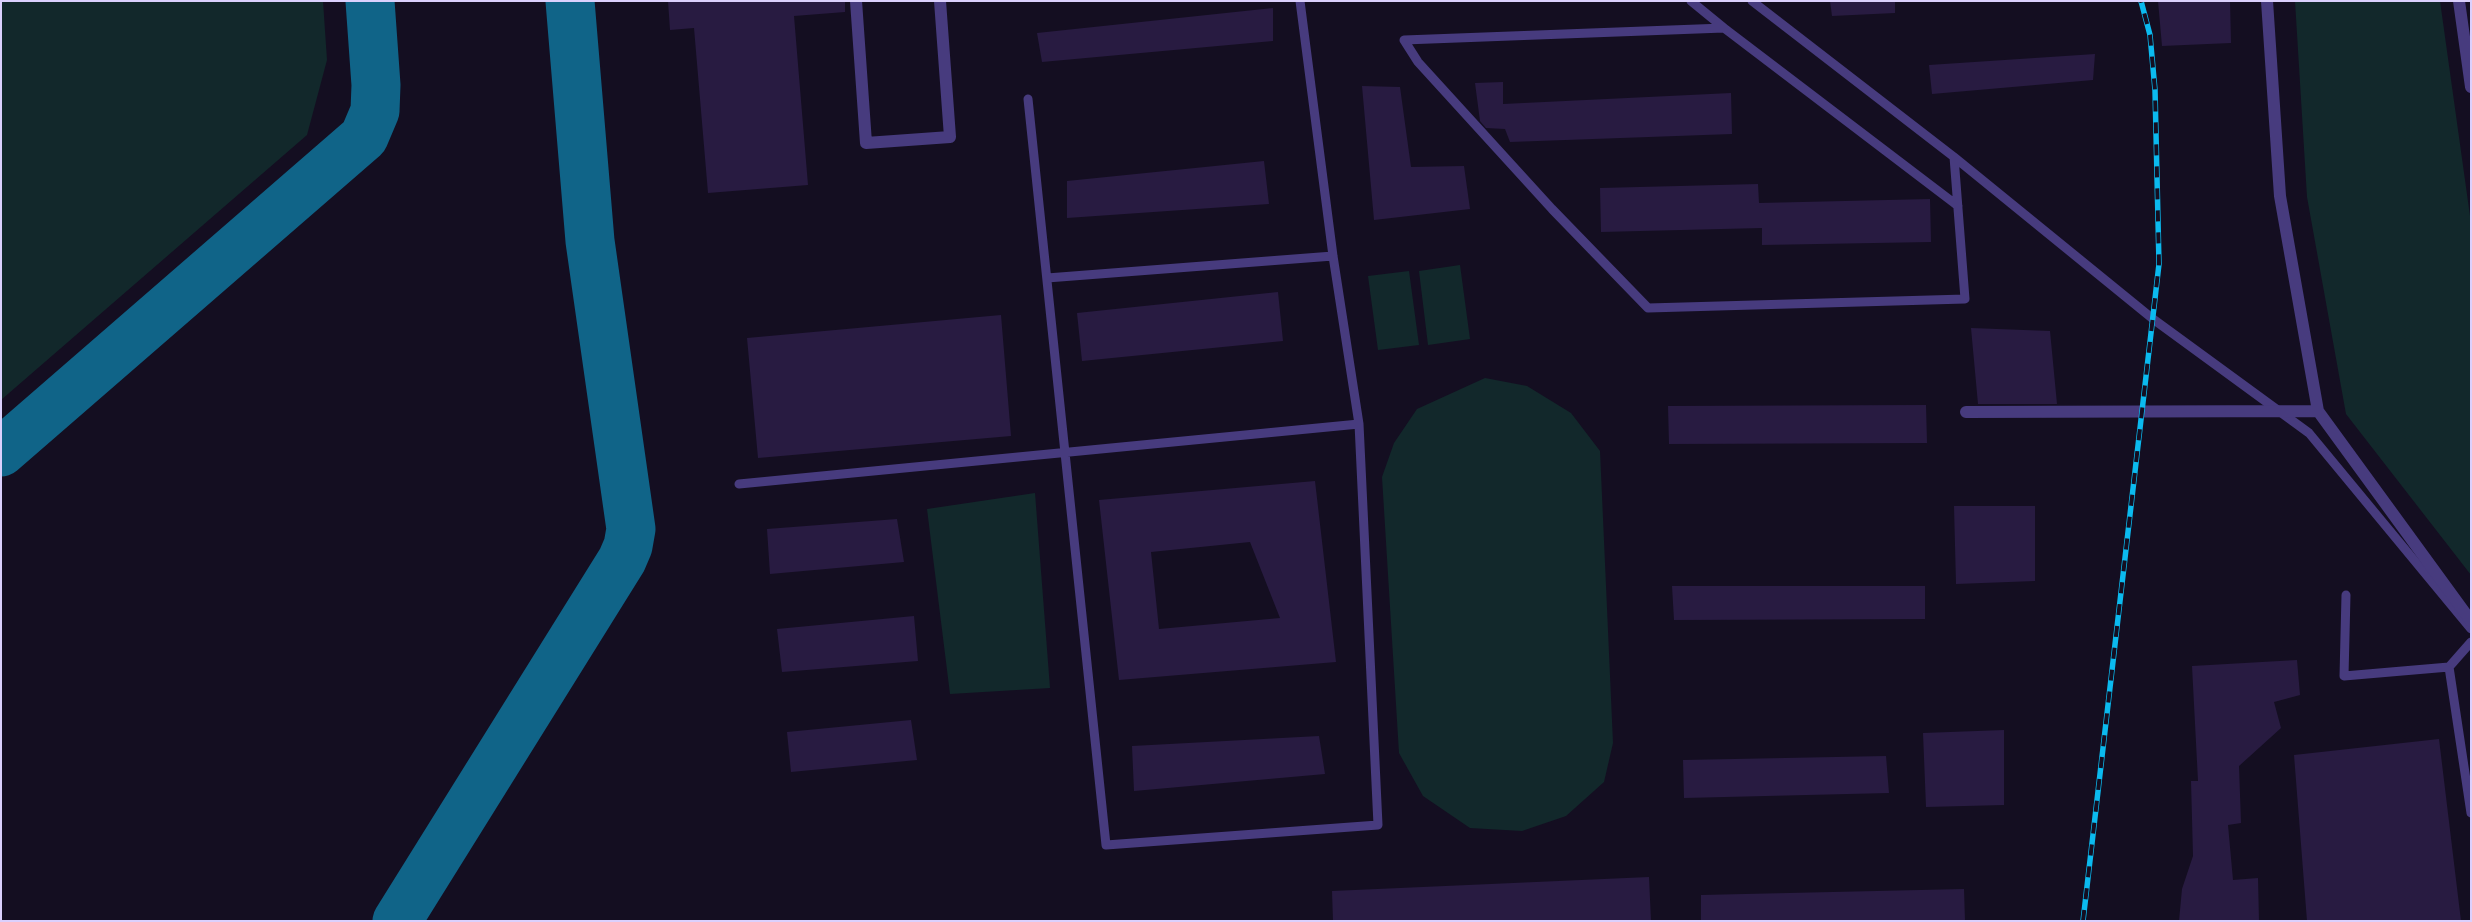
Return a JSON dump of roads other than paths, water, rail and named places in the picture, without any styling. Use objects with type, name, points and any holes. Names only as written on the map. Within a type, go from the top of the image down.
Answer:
[{"type":"street","points":[[856,1],[866,143],[950,137],[940,1]]},
{"type":"street","points":[[2266,1],[2280,196],[2318,411],[2471,621]]},
{"type":"street","points":[[2459,1],[2471,87]]},
{"type":"street","points":[[1966,412],[2318,411]]},
{"type":"lane","points":[[1028,98],[1106,845],[1378,826],[1359,424],[1333,256],[1300,1]]},
{"type":"lane","points":[[1691,1],[1958,206]]},
{"type":"lane","points":[[1752,1],[1954,157],[2153,318],[2309,433],[2471,629]]},
{"type":"lane","points":[[1724,28],[1404,40],[1418,62],[1552,209],[1648,308],[1965,299],[1954,157]]},
{"type":"lane","points":[[1047,278],[1333,256]]},
{"type":"lane","points":[[738,484],[1359,424]]},
{"type":"lane","points":[[2346,596],[2344,676],[2448,667],[2471,642]]},
{"type":"lane","points":[[2448,667],[2471,813]]},
{"type":"railway","points":[[2083,921],[2159,264],[2155,90],[2150,35],[2141,1]]}]
